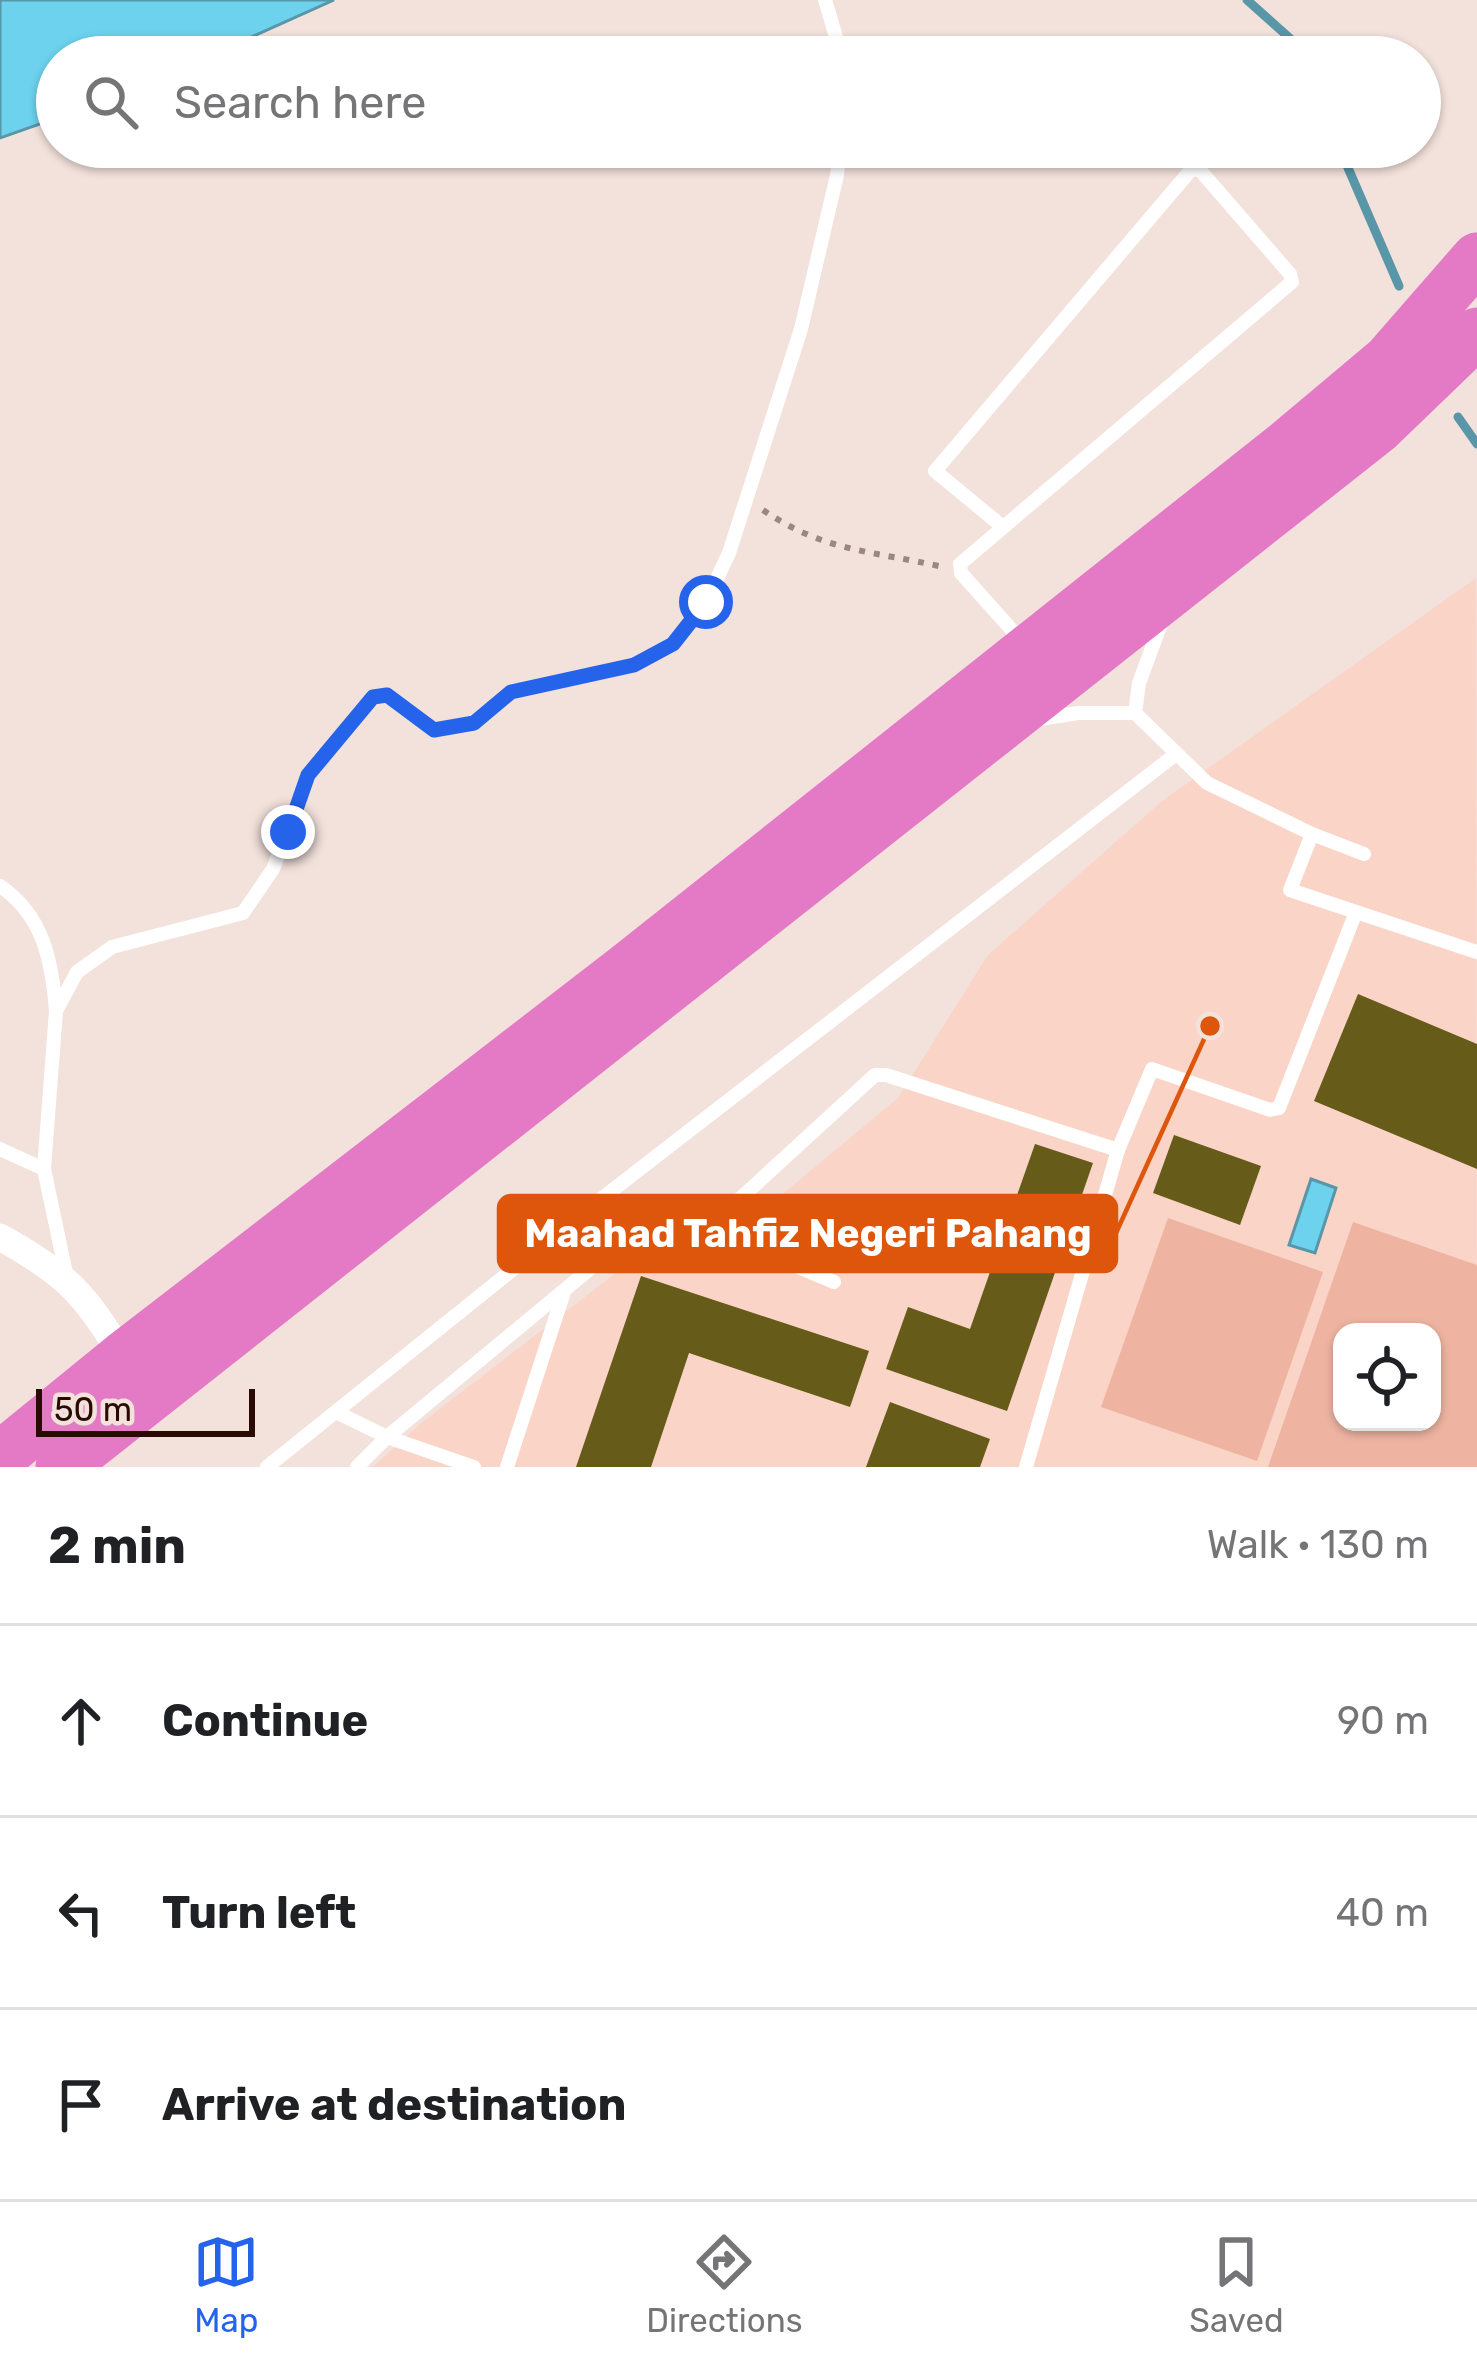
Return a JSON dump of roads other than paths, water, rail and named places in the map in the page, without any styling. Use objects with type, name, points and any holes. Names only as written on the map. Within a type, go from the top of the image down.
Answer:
[{"type":"highway","points":[[64,1466],[1176,590],[1404,375],[1469,266]]},
{"type":"highway","points":[[0,1457],[1028,649],[1404,375],[1477,333]]},
{"type":"street","points":[[0,1237],[67,1278],[123,1357]]},
{"type":"lane","points":[[825,0],[836,36]]},
{"type":"lane","points":[[56,1011],[77,971],[112,947],[243,913],[273,869],[308,775],[373,697],[387,695],[434,730],[474,723],[511,692],[634,665],[673,644],[706,602],[729,553],[801,329],[838,168]]},
{"type":"lane","points":[[1003,527],[935,471],[1190,171],[1199,169],[1292,282],[960,564],[1028,649]]},
{"type":"lane","points":[[1135,713],[1148,655],[1176,590]]},
{"type":"lane","points":[[959,758],[1011,727],[1046,716],[1135,713],[1207,783],[1364,854]]},
{"type":"lane","points":[[267,1467],[583,1214],[1176,754]]},
{"type":"lane","points":[[1312,834],[1290,890],[1477,952]]},
{"type":"lane","points":[[0,886],[42,932],[53,969],[56,1011],[44,1169],[67,1278]]},
{"type":"lane","points":[[1026,1467],[1118,1150],[1151,1069],[1270,1110],[1280,1108],[1356,912]]},
{"type":"lane","points":[[707,1228],[875,1075],[1118,1150]]},
{"type":"lane","points":[[0,1149],[44,1169]]},
{"type":"lane","points":[[357,1467],[638,1229],[653,1225],[707,1228],[834,1282]]},
{"type":"lane","points":[[507,1467],[563,1294]]},
{"type":"lane","points":[[335,1412],[387,1437],[474,1467]]},
{"type":"water","points":[[0,0],[334,0],[254,36],[36,36],[36,125],[0,138]]},
{"type":"water","points":[[1311,1179],[1336,1188],[1315,1253],[1289,1245]]},
{"type":"waterway","points":[[1247,0],[1287,36]]},
{"type":"waterway","points":[[1348,168],[1399,286]]},
{"type":"waterway","points":[[1458,417],[1477,444]]},
{"type":"place","name":"Maahad Tahfiz Negeri Pahang","points":[[1210,1026]]}]
